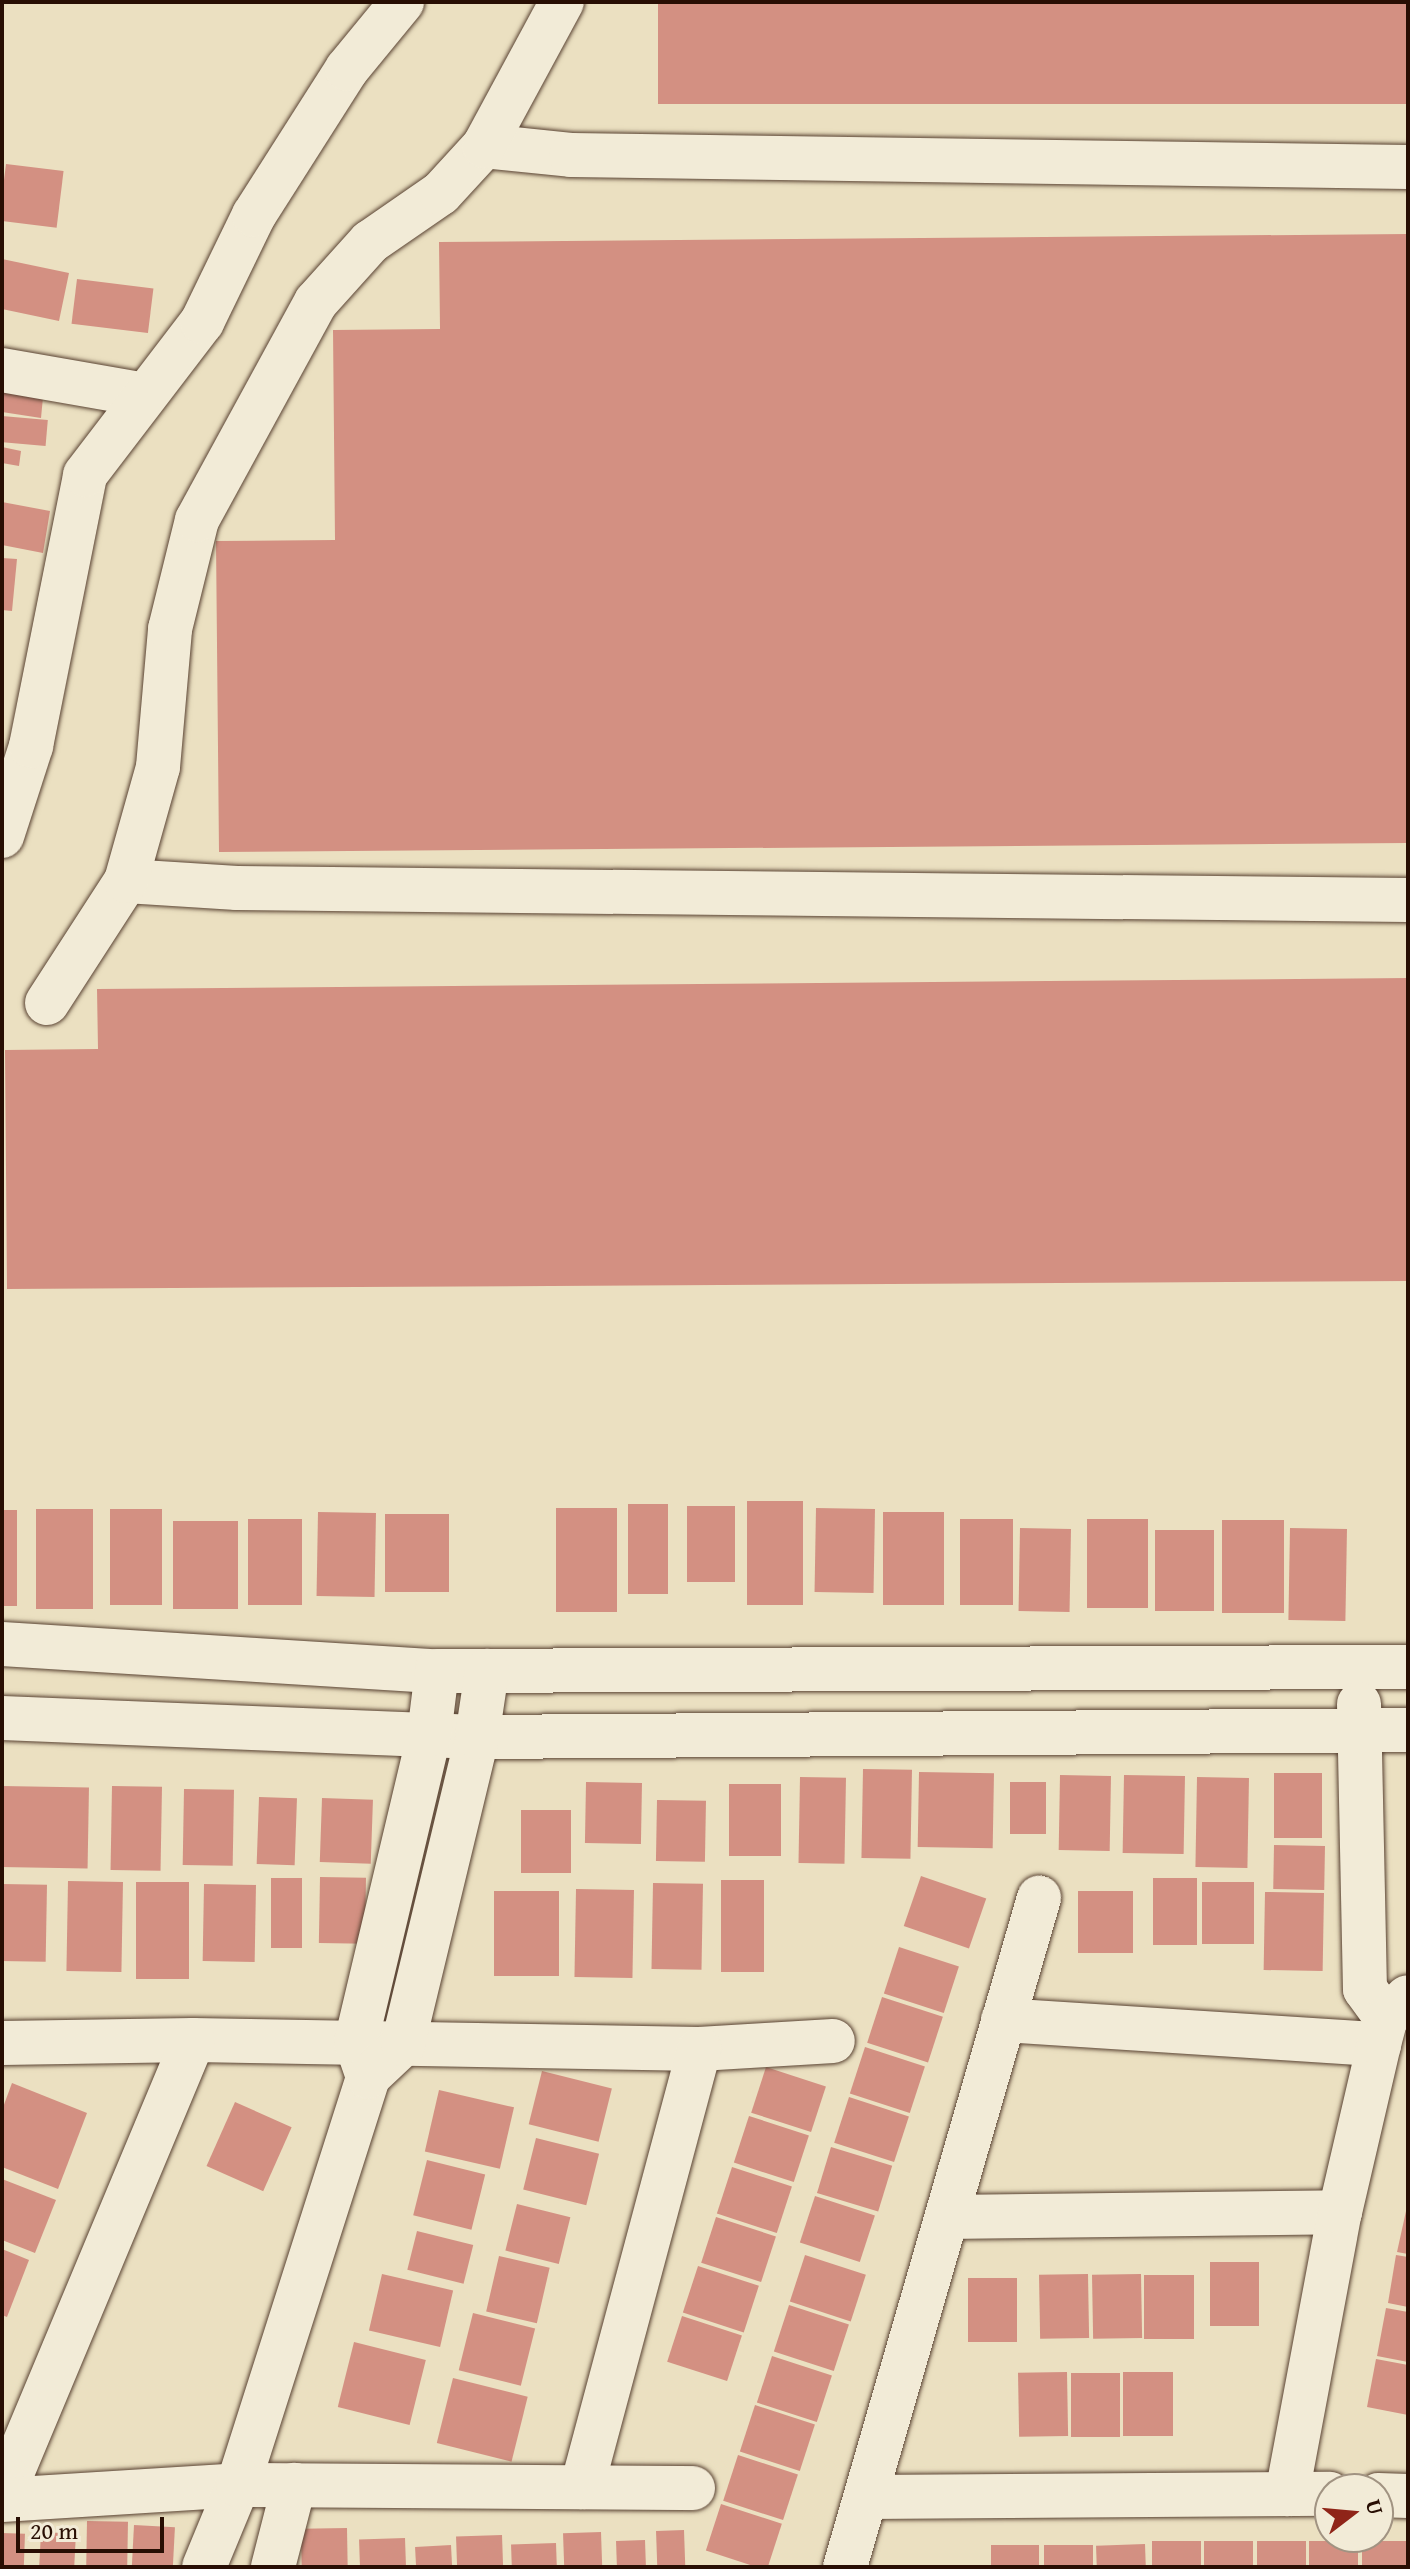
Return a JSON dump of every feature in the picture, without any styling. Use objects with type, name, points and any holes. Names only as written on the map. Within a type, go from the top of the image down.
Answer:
[{"type":"street","points":[[2,836],[31,746],[85,475],[202,322],[254,215],[347,69],[402,2]]},
{"type":"street","points":[[47,1003],[126,881],[158,767],[170,629],[197,520],[316,302],[370,242],[441,193],[484,146],[562,2]]},
{"type":"street","points":[[484,146],[571,155],[1408,167]]},
{"type":"street","points":[[2,370],[145,395]]},
{"type":"street","points":[[126,881],[237,888],[1408,900]]},
{"type":"street","points":[[2,1644],[437,1671],[1408,1667]]},
{"type":"street","points":[[1287,2494],[1340,2212],[1389,2008],[1360,1732],[1357,1667]]},
{"type":"street","points":[[204,2567],[238,2485],[362,2060],[429,1735],[437,1671]]},
{"type":"street","points":[[403,2044],[477,1737],[487,1671]]},
{"type":"street","points":[[2,1718],[477,1737],[1408,1730]]},
{"type":"street","points":[[845,2567],[1039,1898]]},
{"type":"street","points":[[1003,2020],[1389,2008]]},
{"type":"street","points":[[193,2040],[2,2499],[238,2485],[693,2488]]},
{"type":"street","points":[[2,2043],[193,2040],[362,2060],[403,2044],[699,2049],[833,2041]]},
{"type":"street","points":[[582,2487],[699,2049]]},
{"type":"street","points":[[947,2217],[1340,2212]]},
{"type":"street","points":[[273,2567],[294,2485]]},
{"type":"street","points":[[867,2497],[1314,2494]]},
{"type":"building","points":[[658,2],[1408,2],[1408,104],[658,104]]},
{"type":"building","points":[[6,164],[64,171],[57,228],[2,221]]},
{"type":"building","points":[[1408,234],[1408,843],[219,852],[216,541],[335,540],[333,330],[440,329],[439,242]]},
{"type":"building","points":[[2,259],[69,273],[59,321],[2,309]]},
{"type":"building","points":[[77,279],[153,288],[148,333],[72,324]]},
{"type":"building","points":[[2,380],[44,387],[41,418],[2,412]]},
{"type":"building","points":[[2,416],[48,420],[46,446],[2,442]]},
{"type":"building","points":[[2,447],[21,451],[19,466],[2,463]]},
{"type":"building","points":[[2,502],[50,511],[43,553],[2,545]]},
{"type":"building","points":[[2,558],[17,559],[12,611],[2,610]]},
{"type":"building","points":[[1408,978],[1408,1281],[7,1289],[5,1050],[98,1049],[97,989]]},
{"type":"building","points":[[747,1501],[803,1501],[803,1605],[747,1605]]},
{"type":"building","points":[[628,1504],[668,1504],[668,1594],[628,1594]]},
{"type":"building","points":[[687,1506],[735,1506],[735,1582],[687,1582]]},
{"type":"building","points":[[556,1508],[617,1508],[617,1612],[556,1612]]},
{"type":"building","points":[[816,1508],[875,1509],[874,1593],[815,1592]]},
{"type":"building","points":[[36,1509],[93,1509],[93,1609],[36,1609]]},
{"type":"building","points":[[110,1509],[162,1509],[162,1605],[110,1605]]},
{"type":"building","points":[[2,1510],[17,1510],[17,1606],[2,1606]]},
{"type":"building","points":[[318,1512],[376,1513],[375,1597],[317,1596]]},
{"type":"building","points":[[883,1512],[944,1512],[944,1605],[883,1605]]},
{"type":"building","points":[[385,1514],[449,1514],[449,1592],[385,1592]]},
{"type":"building","points":[[248,1519],[302,1519],[302,1605],[248,1605]]},
{"type":"building","points":[[960,1519],[1013,1519],[1013,1605],[960,1605]]},
{"type":"building","points":[[1087,1519],[1148,1519],[1148,1608],[1087,1608]]},
{"type":"building","points":[[1222,1520],[1284,1520],[1284,1613],[1222,1613]]},
{"type":"building","points":[[173,1521],[238,1521],[238,1609],[173,1609]]},
{"type":"building","points":[[1020,1528],[1071,1529],[1070,1612],[1019,1611]]},
{"type":"building","points":[[1290,1528],[1347,1529],[1345,1621],[1288,1620]]},
{"type":"building","points":[[1155,1530],[1214,1530],[1214,1611],[1155,1611]]},
{"type":"building","points":[[863,1769],[912,1770],[910,1859],[861,1858]]},
{"type":"building","points":[[919,1772],[994,1773],[993,1848],[918,1847]]},
{"type":"building","points":[[1274,1773],[1322,1773],[1322,1838],[1274,1838]]},
{"type":"building","points":[[1060,1775],[1111,1776],[1110,1851],[1059,1850]]},
{"type":"building","points":[[1124,1775],[1185,1776],[1184,1854],[1123,1853]]},
{"type":"building","points":[[800,1777],[846,1778],[844,1864],[798,1863]]},
{"type":"building","points":[[1197,1777],[1249,1778],[1247,1868],[1195,1867]]},
{"type":"building","points":[[586,1782],[642,1783],[641,1844],[585,1843]]},
{"type":"building","points":[[1010,1782],[1046,1782],[1046,1834],[1010,1834]]},
{"type":"building","points":[[729,1784],[781,1784],[781,1856],[729,1856]]},
{"type":"building","points":[[2,1786],[89,1788],[88,1869],[2,1867]]},
{"type":"building","points":[[112,1786],[162,1787],[161,1871],[111,1870]]},
{"type":"building","points":[[184,1789],[234,1790],[233,1866],[183,1865]]},
{"type":"building","points":[[259,1797],[297,1798],[295,1865],[257,1864]]},
{"type":"building","points":[[322,1798],[373,1800],[371,1864],[320,1862]]},
{"type":"building","points":[[657,1800],[706,1801],[705,1862],[656,1861]]},
{"type":"building","points":[[521,1810],[571,1810],[571,1873],[521,1873]]},
{"type":"building","points":[[1274,1845],[1325,1846],[1324,1890],[1273,1889]]},
{"type":"building","points":[[921,1876],[986,1898],[969,1949],[904,1926]]},
{"type":"building","points":[[320,1877],[366,1878],[365,1944],[319,1943]]},
{"type":"building","points":[[271,1878],[302,1878],[302,1948],[271,1948]]},
{"type":"building","points":[[1153,1878],[1197,1878],[1197,1945],[1153,1945]]},
{"type":"building","points":[[721,1880],[764,1880],[764,1972],[721,1972]]},
{"type":"building","points":[[68,1881],[123,1882],[121,1972],[66,1971]]},
{"type":"building","points":[[136,1882],[189,1882],[189,1979],[136,1979]]},
{"type":"building","points":[[1202,1882],[1254,1882],[1254,1944],[1202,1944]]},
{"type":"building","points":[[653,1883],[703,1884],[701,1970],[651,1969]]},
{"type":"building","points":[[2,1884],[47,1885],[46,1962],[2,1961]]},
{"type":"building","points":[[204,1884],[256,1885],[255,1962],[203,1961]]},
{"type":"building","points":[[576,1889],[634,1890],[632,1978],[574,1977]]},
{"type":"building","points":[[494,1891],[559,1891],[559,1976],[494,1976]]},
{"type":"building","points":[[1078,1891],[1133,1891],[1133,1953],[1078,1953]]},
{"type":"building","points":[[1265,1892],[1324,1893],[1323,1971],[1264,1970]]},
{"type":"building","points":[[899,1947],[959,1966],[944,2013],[884,1994]]},
{"type":"building","points":[[882,1997],[943,2017],[928,2062],[867,2043]]},
{"type":"building","points":[[865,2047],[925,2066],[910,2113],[850,2094]]},
{"type":"building","points":[[766,2067],[826,2086],[811,2132],[751,2113]]},
{"type":"building","points":[[542,2071],[612,2088],[599,2142],[529,2124]]},
{"type":"building","points":[[12,2083],[87,2113],[58,2189],[2,2167],[2,2110]]},
{"type":"building","points":[[439,2090],[514,2107],[500,2169],[425,2151]]},
{"type":"building","points":[[849,2097],[909,2116],[894,2162],[834,2143]]},
{"type":"building","points":[[235,2102],[292,2127],[263,2191],[207,2166]]},
{"type":"building","points":[[749,2116],[809,2135],[794,2182],[734,2163]]},
{"type":"building","points":[[536,2138],[599,2154],[586,2205],[523,2189]]},
{"type":"building","points":[[831,2147],[892,2166],[878,2212],[817,2193]]},
{"type":"building","points":[[427,2160],[485,2175],[471,2230],[413,2215]]},
{"type":"building","points":[[732,2167],[792,2186],[777,2233],[717,2214]]},
{"type":"building","points":[[2,2179],[56,2200],[35,2253],[2,2240]]},
{"type":"building","points":[[815,2196],[875,2215],[860,2262],[800,2243]]},
{"type":"building","points":[[1408,2202],[1408,2254],[1397,2252]]},
{"type":"building","points":[[517,2204],[570,2217],[559,2264],[505,2251]]},
{"type":"building","points":[[716,2217],[776,2236],[761,2282],[701,2263]]},
{"type":"building","points":[[417,2231],[473,2245],[464,2284],[407,2270]]},
{"type":"building","points":[[2,2249],[29,2260],[7,2317],[2,2315]]},
{"type":"building","points":[[805,2255],[866,2275],[851,2321],[790,2302]]},
{"type":"building","points":[[1396,2255],[1408,2257],[1408,2307],[1388,2303]]},
{"type":"building","points":[[499,2256],[550,2268],[537,2323],[486,2312]]},
{"type":"building","points":[[1210,2262],[1259,2262],[1259,2326],[1210,2326]]},
{"type":"building","points":[[698,2266],[759,2286],[744,2332],[683,2313]]},
{"type":"building","points":[[382,2274],[453,2290],[440,2347],[369,2331]]},
{"type":"building","points":[[1088,2274],[1089,2338],[1040,2339],[1039,2275]]},
{"type":"building","points":[[1141,2274],[1142,2338],[1093,2339],[1092,2275]]},
{"type":"building","points":[[1144,2275],[1194,2275],[1194,2339],[1144,2339]]},
{"type":"building","points":[[968,2278],[1017,2278],[1017,2342],[968,2342]]},
{"type":"building","points":[[789,2305],[849,2324],[834,2371],[774,2352]]},
{"type":"building","points":[[1386,2308],[1408,2312],[1408,2362],[1377,2356]]},
{"type":"building","points":[[473,2313],[535,2328],[521,2386],[459,2370]]},
{"type":"building","points":[[682,2316],[742,2335],[727,2381],[667,2362]]},
{"type":"building","points":[[354,2342],[426,2360],[410,2425],[338,2407]]},
{"type":"building","points":[[772,2356],[832,2375],[817,2422],[757,2403]]},
{"type":"building","points":[[1376,2359],[1408,2365],[1408,2415],[1367,2407]]},
{"type":"building","points":[[1067,2372],[1068,2436],[1019,2437],[1018,2373]]},
{"type":"building","points":[[1123,2372],[1173,2372],[1173,2436],[1123,2436]]},
{"type":"building","points":[[1071,2373],[1120,2373],[1120,2437],[1071,2437]]},
{"type":"building","points":[[453,2378],[528,2397],[512,2462],[437,2443]]},
{"type":"building","points":[[755,2405],[815,2424],[800,2471],[740,2452]]},
{"type":"building","points":[[738,2455],[798,2474],[783,2520],[723,2501]]},
{"type":"building","points":[[721,2504],[782,2524],[768,2567],[756,2567],[706,2551]]},
{"type":"building","points":[[87,2521],[128,2522],[127,2567],[86,2567]]},
{"type":"building","points":[[134,2525],[175,2527],[173,2567],[132,2567]]},
{"type":"building","points":[[347,2528],[348,2567],[302,2567],[301,2529]]},
{"type":"building","points":[[684,2530],[685,2567],[657,2567],[656,2531]]},
{"type":"building","points":[[41,2532],[76,2534],[74,2567],[39,2567]]},
{"type":"building","points":[[601,2532],[602,2567],[564,2567],[563,2533]]},
{"type":"building","points":[[2,2533],[25,2534],[24,2567],[2,2567]]},
{"type":"building","points":[[502,2535],[503,2567],[457,2567],[456,2537]]},
{"type":"building","points":[[405,2538],[406,2567],[360,2567],[359,2540]]},
{"type":"building","points":[[645,2540],[646,2567],[617,2567],[616,2541]]},
{"type":"building","points":[[1152,2541],[1201,2541],[1201,2567],[1152,2567]]},
{"type":"building","points":[[1204,2541],[1253,2541],[1253,2567],[1204,2567]]},
{"type":"building","points":[[1257,2541],[1306,2541],[1306,2567],[1257,2567]]},
{"type":"building","points":[[1309,2541],[1314,2541],[1314,2553],[1358,2553],[1358,2567],[1309,2567]]},
{"type":"building","points":[[1394,2541],[1408,2541],[1408,2567],[1362,2567],[1362,2553],[1394,2553]]},
{"type":"building","points":[[556,2543],[557,2567],[512,2567],[511,2545]]},
{"type":"building","points":[[1145,2544],[1146,2567],[1097,2567],[1096,2546]]},
{"type":"building","points":[[451,2545],[452,2567],[416,2567],[415,2547]]},
{"type":"building","points":[[991,2545],[1039,2545],[1039,2567],[991,2567]]},
{"type":"building","points":[[1044,2545],[1093,2545],[1093,2567],[1044,2567]]}]
